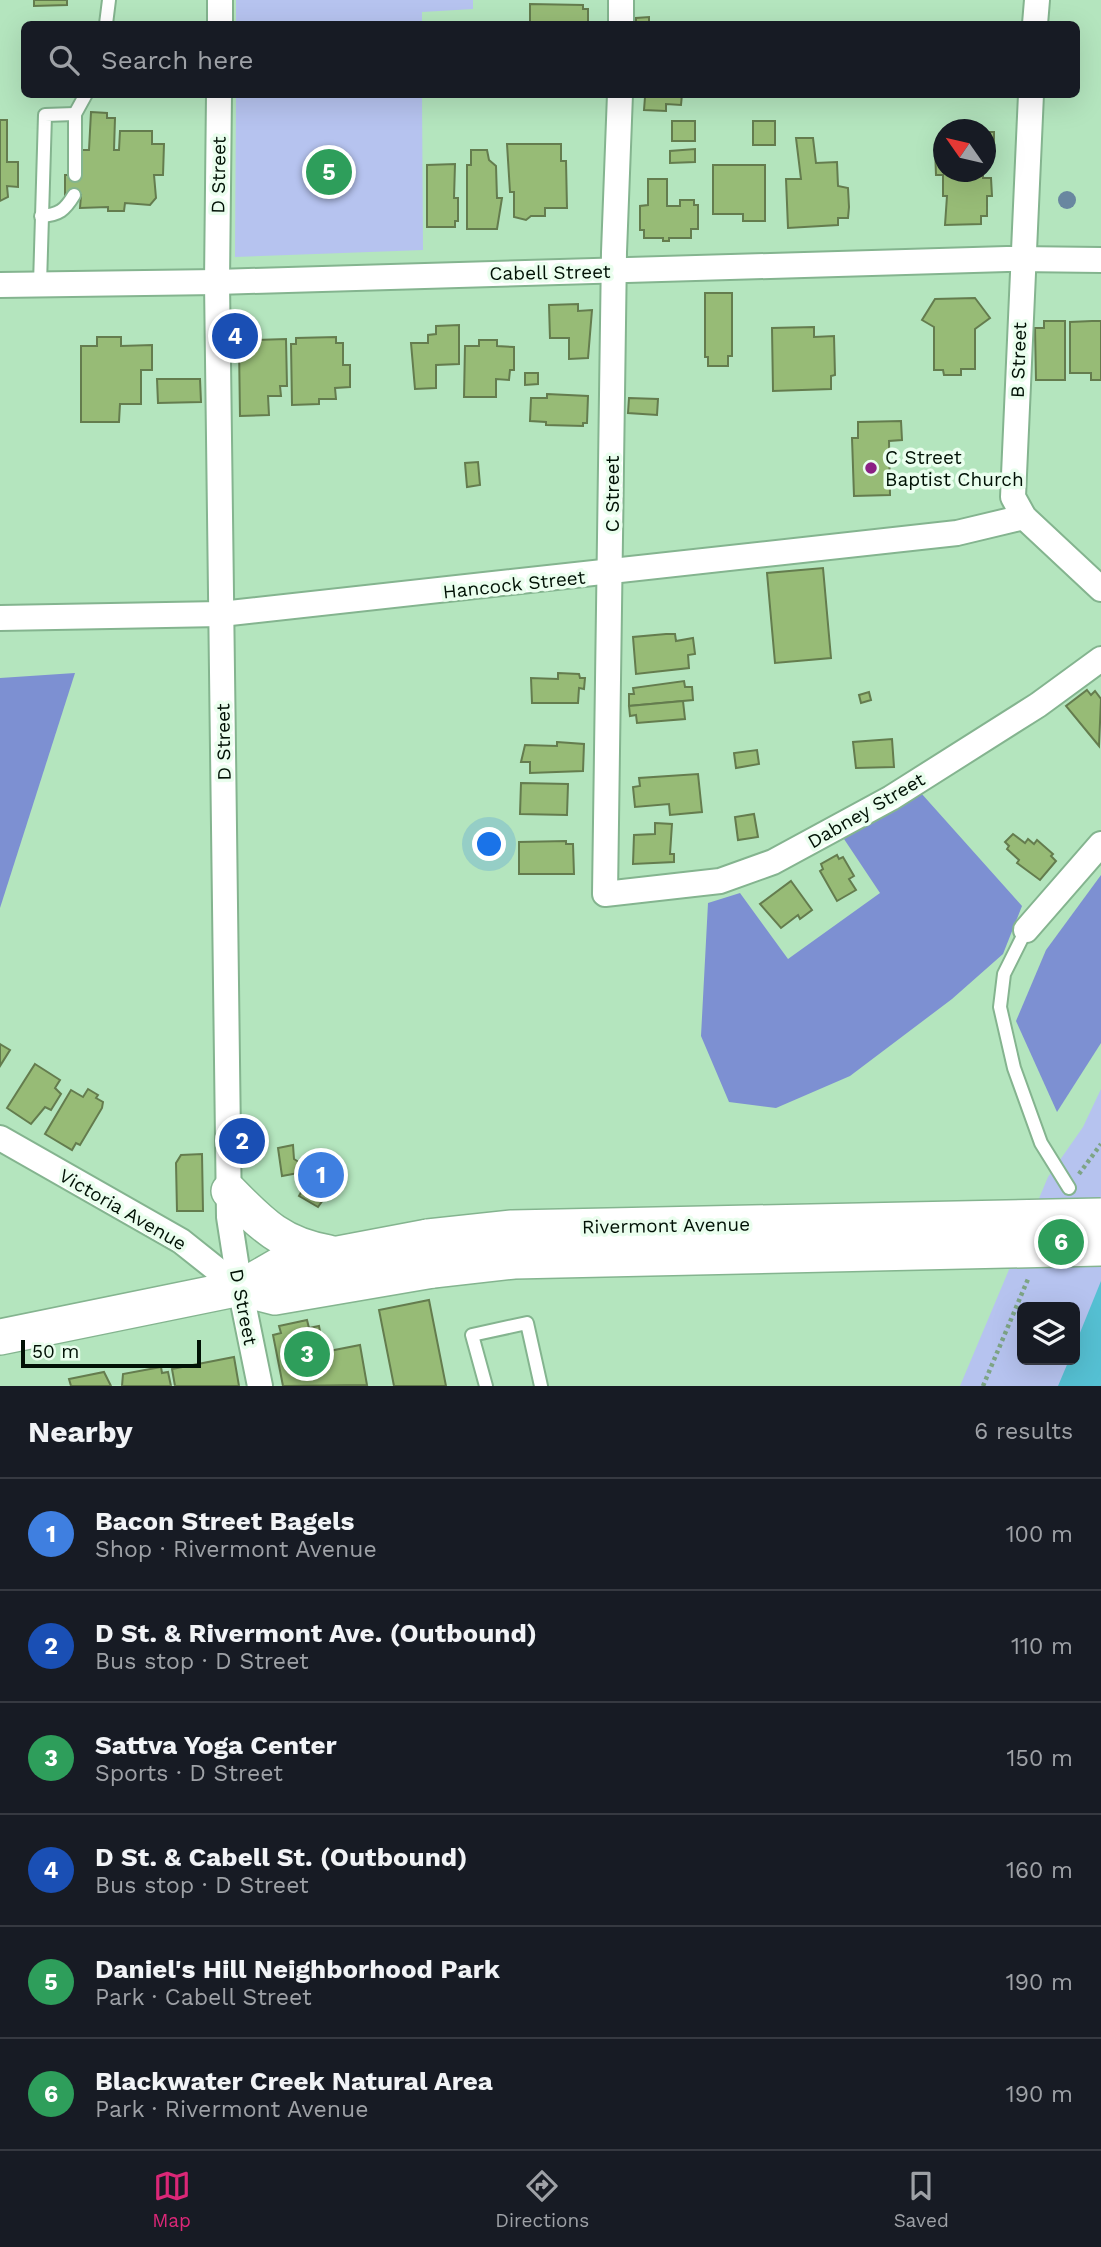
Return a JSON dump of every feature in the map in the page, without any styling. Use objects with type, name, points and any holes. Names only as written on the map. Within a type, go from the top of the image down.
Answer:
[{"type":"main road","points":[[229,1191],[264,1227],[282,1238],[311,1250],[333,1254]]},
{"type":"main road","name":"Rivermont Avenue","points":[[240,1288],[275,1297],[512,1228],[1101,1216]]},
{"type":"main road","name":"Rivermont Avenue","points":[[0,1337],[240,1288],[280,1265],[333,1254],[431,1253],[514,1261],[1101,1248]]},
{"type":"street","points":[[220,0],[220,21]]},
{"type":"street","points":[[621,0],[621,21]]},
{"type":"street","points":[[1035,21],[1037,0]]},
{"type":"street","name":"D Street","points":[[219,98],[221,614],[229,1191],[232,1237],[240,1288],[260,1386]]},
{"type":"street","name":"C Street","points":[[604,894],[612,573],[614,271],[620,98]]},
{"type":"street","name":"B Street","points":[[1031,98],[1013,497],[1024,517],[1101,589]]},
{"type":"street","name":"Cabell Street","points":[[0,285],[218,282],[1022,259],[1101,260]]},
{"type":"street","name":"Hancock Street","points":[[0,618],[221,614],[957,533],[1024,517]]},
{"type":"street","name":"Dabney Street","points":[[604,894],[720,881],[773,862],[891,798],[1038,705],[1101,659]]},
{"type":"street","points":[[1026,930],[1101,844]]},
{"type":"street","name":"Victoria Avenue","points":[[0,1138],[181,1241],[240,1288]]},
{"type":"lane","points":[[106,21],[109,0]]},
{"type":"lane","points":[[75,175],[75,114],[84,98]]},
{"type":"lane","points":[[40,284],[45,116],[75,114]]},
{"type":"lane","points":[[41,216],[55,215],[65,209],[74,195]]},
{"type":"lane","points":[[1026,930],[1004,974],[1000,1007],[1014,1068],[1041,1143],[1069,1188]]},
{"type":"lane","points":[[486,1386],[472,1335],[527,1323],[541,1386]]},
{"type":"shaded area","points":[[236,0],[473,0],[473,9],[422,12],[422,21],[236,21]]},
{"type":"shaded area","points":[[236,98],[422,98],[423,250],[235,257]]},
{"type":"shaded area","points":[[75,673],[0,908],[0,678]]},
{"type":"shaded area","points":[[921,793],[1022,906],[1003,954],[952,999],[850,1076],[776,1108],[729,1102],[701,1036],[708,903],[740,893],[788,959],[880,893],[844,839]]},
{"type":"shaded area","points":[[1101,875],[1101,1043],[1057,1112],[1016,1021],[1046,950]]},
{"type":"shaded area","points":[[1101,1089],[1101,1386],[960,1386],[1048,1177],[1083,1127]]},
{"type":"shaded area","points":[[1101,1281],[1101,1386],[1058,1386],[1067,1365],[1080,1365],[1080,1333]]},
{"type":"building","points":[[34,0],[67,0],[67,5],[34,6]]},
{"type":"building","points":[[530,4],[583,5],[583,9],[588,9],[588,21],[530,21]]},
{"type":"building","points":[[649,17],[649,21],[636,21],[636,18]]},
{"type":"building","points":[[645,98],[682,98],[681,105],[666,104],[666,111],[644,110]]},
{"type":"building","points":[[91,112],[107,113],[107,118],[115,118],[114,150],[119,150],[120,131],[152,131],[152,144],[164,144],[163,175],[154,175],[156,198],[150,205],[125,203],[124,211],[108,211],[108,207],[80,208],[81,195],[65,195],[65,175],[81,175],[82,150],[89,150]]},
{"type":"building","points":[[0,120],[7,120],[7,162],[18,162],[18,187],[7,186],[8,197],[0,201]]},
{"type":"building","points":[[672,121],[695,121],[695,141],[672,141]]},
{"type":"building","points":[[753,121],[775,121],[775,145],[753,145]]},
{"type":"building","points":[[796,138],[813,138],[816,163],[837,162],[838,186],[848,188],[849,207],[848,218],[838,218],[838,225],[788,228],[786,179],[801,179]]},
{"type":"building","points":[[507,144],[561,144],[561,161],[566,161],[567,208],[545,208],[545,216],[531,216],[526,220],[514,217],[514,192],[510,192]]},
{"type":"building","points":[[695,149],[695,162],[670,163],[670,151]]},
{"type":"building","points":[[471,150],[487,150],[489,160],[496,166],[497,198],[502,198],[497,229],[467,229],[467,165],[471,165]]},
{"type":"building","points":[[455,164],[454,198],[458,198],[458,221],[455,221],[455,227],[427,227],[427,165]]},
{"type":"building","points":[[713,165],[765,165],[765,221],[743,221],[743,214],[713,214]]},
{"type":"building","points":[[648,179],[667,179],[667,206],[680,206],[680,200],[694,200],[694,205],[698,205],[698,229],[691,229],[691,238],[669,238],[669,241],[663,241],[663,238],[644,238],[644,230],[640,230],[640,206],[648,205]]},
{"type":"building","points":[[943,182],[991,182],[992,196],[987,196],[987,216],[981,216],[981,224],[945,225],[947,196],[943,196]]},
{"type":"building","points":[[705,293],[732,293],[732,356],[728,356],[728,366],[708,366],[708,357],[705,357]]},
{"type":"building","points":[[975,298],[990,318],[975,329],[975,369],[961,369],[961,375],[944,375],[943,370],[934,370],[934,327],[922,320],[935,299]]},
{"type":"building","points":[[578,304],[578,311],[592,310],[588,358],[569,359],[569,338],[550,338],[549,305]]},
{"type":"building","points":[[1044,321],[1065,321],[1065,380],[1036,380],[1035,328],[1044,328]]},
{"type":"building","points":[[1101,321],[1101,380],[1091,380],[1091,373],[1070,373],[1070,322]]},
{"type":"building","points":[[459,325],[459,364],[436,365],[436,388],[415,389],[411,343],[428,343],[428,335],[436,334],[436,326]]},
{"type":"building","points":[[814,327],[814,337],[834,336],[835,375],[831,376],[831,389],[773,391],[772,328]]},
{"type":"building","points":[[97,337],[121,337],[121,346],[152,345],[152,370],[141,370],[141,404],[120,404],[119,422],[81,422],[81,346],[97,346]]},
{"type":"building","points":[[336,337],[336,343],[343,343],[343,365],[350,365],[350,387],[335,388],[336,399],[319,399],[319,404],[292,405],[291,344],[296,344],[296,338]]},
{"type":"building","points":[[286,339],[287,386],[280,386],[281,396],[268,396],[269,415],[240,416],[239,345],[255,344],[256,340]]},
{"type":"building","points":[[479,340],[497,340],[497,346],[514,347],[514,370],[510,370],[509,380],[496,379],[496,397],[464,397],[465,346],[479,346]]},
{"type":"building","points":[[525,373],[538,373],[538,384],[525,385]]},
{"type":"building","points":[[157,379],[200,379],[201,402],[158,403]]},
{"type":"building","points":[[547,394],[588,396],[587,423],[583,423],[583,426],[546,425],[546,422],[530,421],[531,398],[547,398]]},
{"type":"building","points":[[629,398],[658,399],[657,415],[628,413]]},
{"type":"building","name":"C Street Baptist Church","points":[[901,421],[902,440],[889,441],[890,495],[854,496],[852,438],[858,438],[858,422]]},
{"type":"building","points":[[478,462],[480,485],[467,487],[465,463]]},
{"type":"building","points":[[823,568],[831,658],[775,663],[767,573]]},
{"type":"building","points":[[675,634],[676,641],[693,638],[695,654],[688,655],[689,668],[636,674],[633,637]]},
{"type":"building","points":[[558,673],[579,674],[580,678],[585,678],[584,689],[579,688],[578,703],[532,703],[531,678],[558,679]]},
{"type":"building","points":[[684,681],[685,687],[692,687],[693,700],[629,706],[629,694],[634,694],[633,688]]},
{"type":"building","points":[[1087,690],[1091,695],[1095,691],[1101,699],[1099,746],[1066,706]]},
{"type":"building","points":[[869,692],[871,700],[861,703],[859,695]]},
{"type":"building","points":[[683,701],[685,719],[637,723],[636,715],[630,716],[629,706]]},
{"type":"building","points":[[892,739],[894,767],[856,768],[853,742]]},
{"type":"building","points":[[557,742],[584,744],[583,771],[530,773],[530,762],[521,762],[525,745],[557,746]]},
{"type":"building","points":[[757,750],[759,764],[736,768],[734,753]]},
{"type":"building","points":[[698,774],[702,812],[670,815],[669,804],[635,807],[633,787],[640,786],[639,778]]},
{"type":"building","points":[[521,783],[568,784],[567,815],[520,814]]},
{"type":"building","points":[[754,814],[758,837],[738,840],[735,817]]},
{"type":"building","points":[[655,823],[672,824],[670,854],[674,854],[674,862],[633,864],[634,835],[655,834]]},
{"type":"building","points":[[1013,834],[1025,843],[1028,839],[1034,844],[1037,840],[1053,854],[1051,856],[1056,861],[1040,880],[1017,863],[1019,860],[1007,849],[1009,846],[1005,842]]},
{"type":"building","points":[[566,841],[566,844],[573,844],[574,874],[519,874],[519,842]]},
{"type":"building","points":[[837,855],[839,859],[843,857],[854,876],[849,879],[856,890],[837,901],[820,871],[823,869],[821,864]]},
{"type":"building","points":[[791,881],[812,910],[800,919],[798,915],[781,928],[760,904]]},
{"type":"building","points":[[0,1044],[10,1050],[0,1066]]},
{"type":"building","points":[[35,1064],[60,1080],[55,1088],[61,1094],[51,1110],[45,1107],[31,1124],[7,1108]]},
{"type":"building","points":[[88,1089],[98,1095],[96,1098],[103,1102],[102,1108],[80,1145],[76,1143],[72,1150],[45,1134],[71,1090],[83,1097]]},
{"type":"building","points":[[293,1145],[294,1159],[310,1169],[317,1159],[343,1172],[318,1207],[299,1196],[309,1179],[298,1173],[282,1176],[278,1148]]},
{"type":"building","points":[[202,1154],[203,1211],[177,1211],[176,1163],[181,1155]]},
{"type":"building","points":[[429,1300],[446,1386],[394,1386],[379,1310]]},
{"type":"building","points":[[307,1320],[309,1328],[319,1326],[324,1352],[360,1345],[367,1385],[283,1386],[273,1335],[281,1333],[279,1326]]},
{"type":"building","points":[[234,1357],[239,1386],[175,1386],[172,1369]]},
{"type":"building","points":[[161,1367],[162,1373],[168,1372],[171,1386],[122,1386],[123,1374]]},
{"type":"building","points":[[104,1372],[111,1386],[71,1386],[69,1379]]},
{"type":"place","name":"Daniel's Hill Neighborhood Park","points":[[329,172]]},
{"type":"place","name":"D St. & Cabell St. (Outbound)","points":[[235,336]]},
{"type":"place","name":"C Street Baptist Church","points":[[871,468]]},
{"type":"place","name":"D St. & Rivermont Ave. (Outbound)","points":[[242,1141]]},
{"type":"place","name":"Bacon Street Bagels","points":[[321,1175]]},
{"type":"place","name":"Blackwater Creek Natural Area","points":[[1061,1242]]},
{"type":"place","name":"Sattva Yoga Center","points":[[307,1354]]}]
